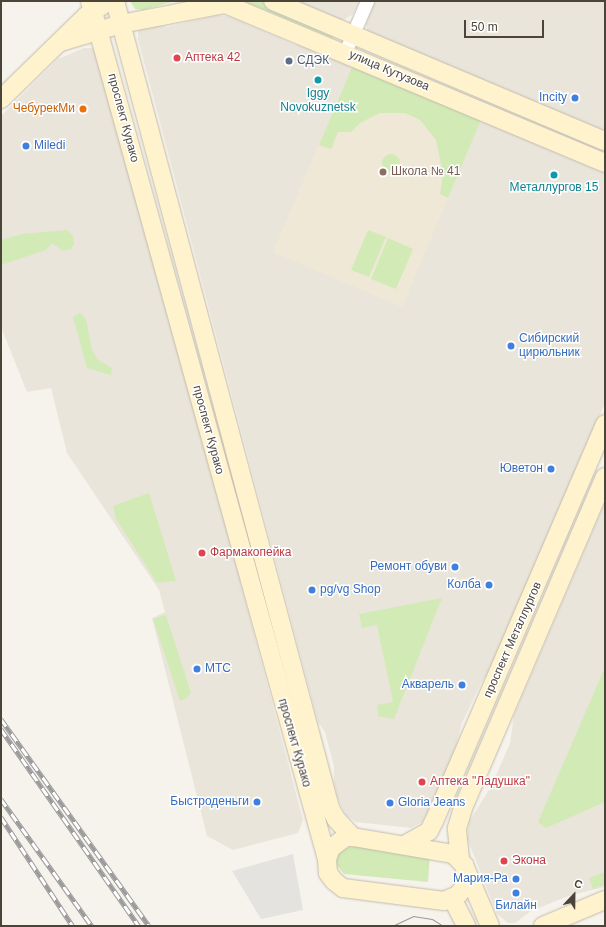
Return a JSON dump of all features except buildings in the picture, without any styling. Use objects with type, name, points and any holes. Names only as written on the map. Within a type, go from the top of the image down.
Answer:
[{"type":"main road","points":[[1,99],[61,42],[91,6],[110,1]]},
{"type":"main road","name":"проспект Курако","points":[[115,1],[330,808],[336,819],[353,837]]},
{"type":"main road","name":"улица Кутузова","points":[[273,1],[605,141]]},
{"type":"main road","name":"улица Кутузова","points":[[61,42],[121,24],[225,4],[345,52],[605,163]]},
{"type":"main road","name":"проспект Курако","points":[[91,6],[327,859],[328,873],[334,881],[343,888],[444,901],[452,898]]},
{"type":"main road","name":"проспект Металлургов","points":[[406,844],[429,831],[435,819],[605,424]]},
{"type":"main road","name":"проспект Металлургов","points":[[462,862],[457,828],[463,808],[605,477]]},
{"type":"main road","points":[[327,859],[331,848],[339,840],[353,837],[444,851],[462,862],[490,926]]},
{"type":"main road","points":[[462,862],[467,877],[464,887],[452,898],[466,926]]},
{"type":"main road","points":[[543,926],[605,900]]},
{"type":"street","points":[[345,52],[367,1]]},
{"type":"shaded area","points":[[291,1],[359,1],[353,14],[342,21]]},
{"type":"shaded area","points":[[375,1],[605,1],[605,134],[373,35],[367,30],[366,24]]},
{"type":"shaded area","points":[[217,15],[230,17],[295,45],[318,47],[605,169],[605,403],[498,663],[482,681],[462,723],[453,758],[427,814],[422,822],[411,828],[356,822],[346,815],[338,799],[334,783],[334,767],[325,732],[318,722],[138,39],[138,32],[142,27],[160,25],[167,27]]},
{"type":"shaded area","points":[[84,48],[92,48],[102,56],[303,820],[298,833],[233,850],[207,836],[152,618],[165,612],[159,590],[67,453],[51,388],[27,392],[1,327],[1,116],[58,59]]},
{"type":"shaded area","name":"Школа № 41","points":[[353,65],[481,120],[402,307],[273,252]]},
{"type":"shaded area","points":[[605,502],[605,887],[571,895],[531,911],[515,923],[508,923],[497,914],[467,838],[469,822],[492,785],[510,743],[514,715]]},
{"type":"shaded area","points":[[293,854],[303,910],[261,919],[232,871]]},
{"type":"green space","points":[[130,1],[175,1],[143,10],[135,9]]},
{"type":"green space","points":[[243,1],[262,1],[334,31],[336,36],[332,38]]},
{"type":"green space","points":[[353,65],[481,120],[448,198],[440,194],[443,174],[436,140],[420,120],[405,113],[380,113],[360,123],[351,132],[338,132],[331,149],[319,145]]},
{"type":"green space","points":[[391,154],[397,157],[400,163],[397,169],[391,172],[385,169],[382,163],[385,157]]},
{"type":"green space","points":[[67,230],[73,236],[74,244],[71,249],[63,251],[52,243],[46,250],[1,265],[1,240],[22,234]]},
{"type":"green space","points":[[368,230],[386,237],[369,277],[351,270]]},
{"type":"green space","points":[[388,238],[413,249],[396,289],[371,279]]},
{"type":"green space","points":[[80,313],[86,319],[92,350],[98,360],[112,368],[111,375],[87,368],[73,317]]},
{"type":"green space","points":[[149,493],[176,581],[157,583],[116,519],[113,506]]},
{"type":"green space","points":[[442,598],[394,719],[378,716],[377,705],[393,702],[377,625],[362,628],[359,614]]},
{"type":"green space","points":[[166,615],[191,693],[187,698],[180,701],[153,619]]},
{"type":"green space","points":[[605,667],[605,802],[546,828],[538,822]]},
{"type":"green space","points":[[355,845],[430,853],[428,882],[344,874],[335,863],[336,856],[344,849]]},
{"type":"green space","points":[[605,872],[605,885],[593,889],[589,878]]},
{"type":"tram line","points":[[392,926],[413,916],[432,919],[443,926]]},
{"type":"railway","points":[[1,719],[149,926]]},
{"type":"railway","points":[[1,729],[139,926]]},
{"type":"railway","points":[[1,799],[92,926]]},
{"type":"railway","points":[[1,817],[73,926]]},
{"type":"place","name":"Аптека 42","points":[[177,58]]},
{"type":"place","name":"СДЭК","points":[[289,61]]},
{"type":"place","name":"Iggy Novokuznetsk","points":[[318,80]]},
{"type":"place","name":"Incity","points":[[575,98]]},
{"type":"place","name":"ЧебурекМи","points":[[83,109]]},
{"type":"place","name":"Miledi","points":[[26,146]]},
{"type":"place","name":"Школа № 41","points":[[383,172]]},
{"type":"place","name":"Металлургов 15","points":[[554,175]]},
{"type":"place","name":"Сибирский цирюльник","points":[[511,346]]},
{"type":"place","name":"Юветон","points":[[551,469]]},
{"type":"place","name":"Фармакопейка","points":[[202,553]]},
{"type":"place","name":"Ремонт обуви","points":[[455,567]]},
{"type":"place","name":"Колба","points":[[489,585]]},
{"type":"place","name":"pg/vg Shop","points":[[312,590]]},
{"type":"place","name":"МТС","points":[[197,669]]},
{"type":"place","name":"Акварель","points":[[462,685]]},
{"type":"place","name":"Аптека \"Ладушка\"","points":[[422,782]]},
{"type":"place","name":"Быстроденьги","points":[[257,802]]},
{"type":"place","name":"Gloria Jeans","points":[[390,803]]},
{"type":"place","name":"Экона","points":[[504,861]]},
{"type":"place","name":"Мария-Ра","points":[[516,879]]},
{"type":"place","name":"Билайн","points":[[516,893]]}]
